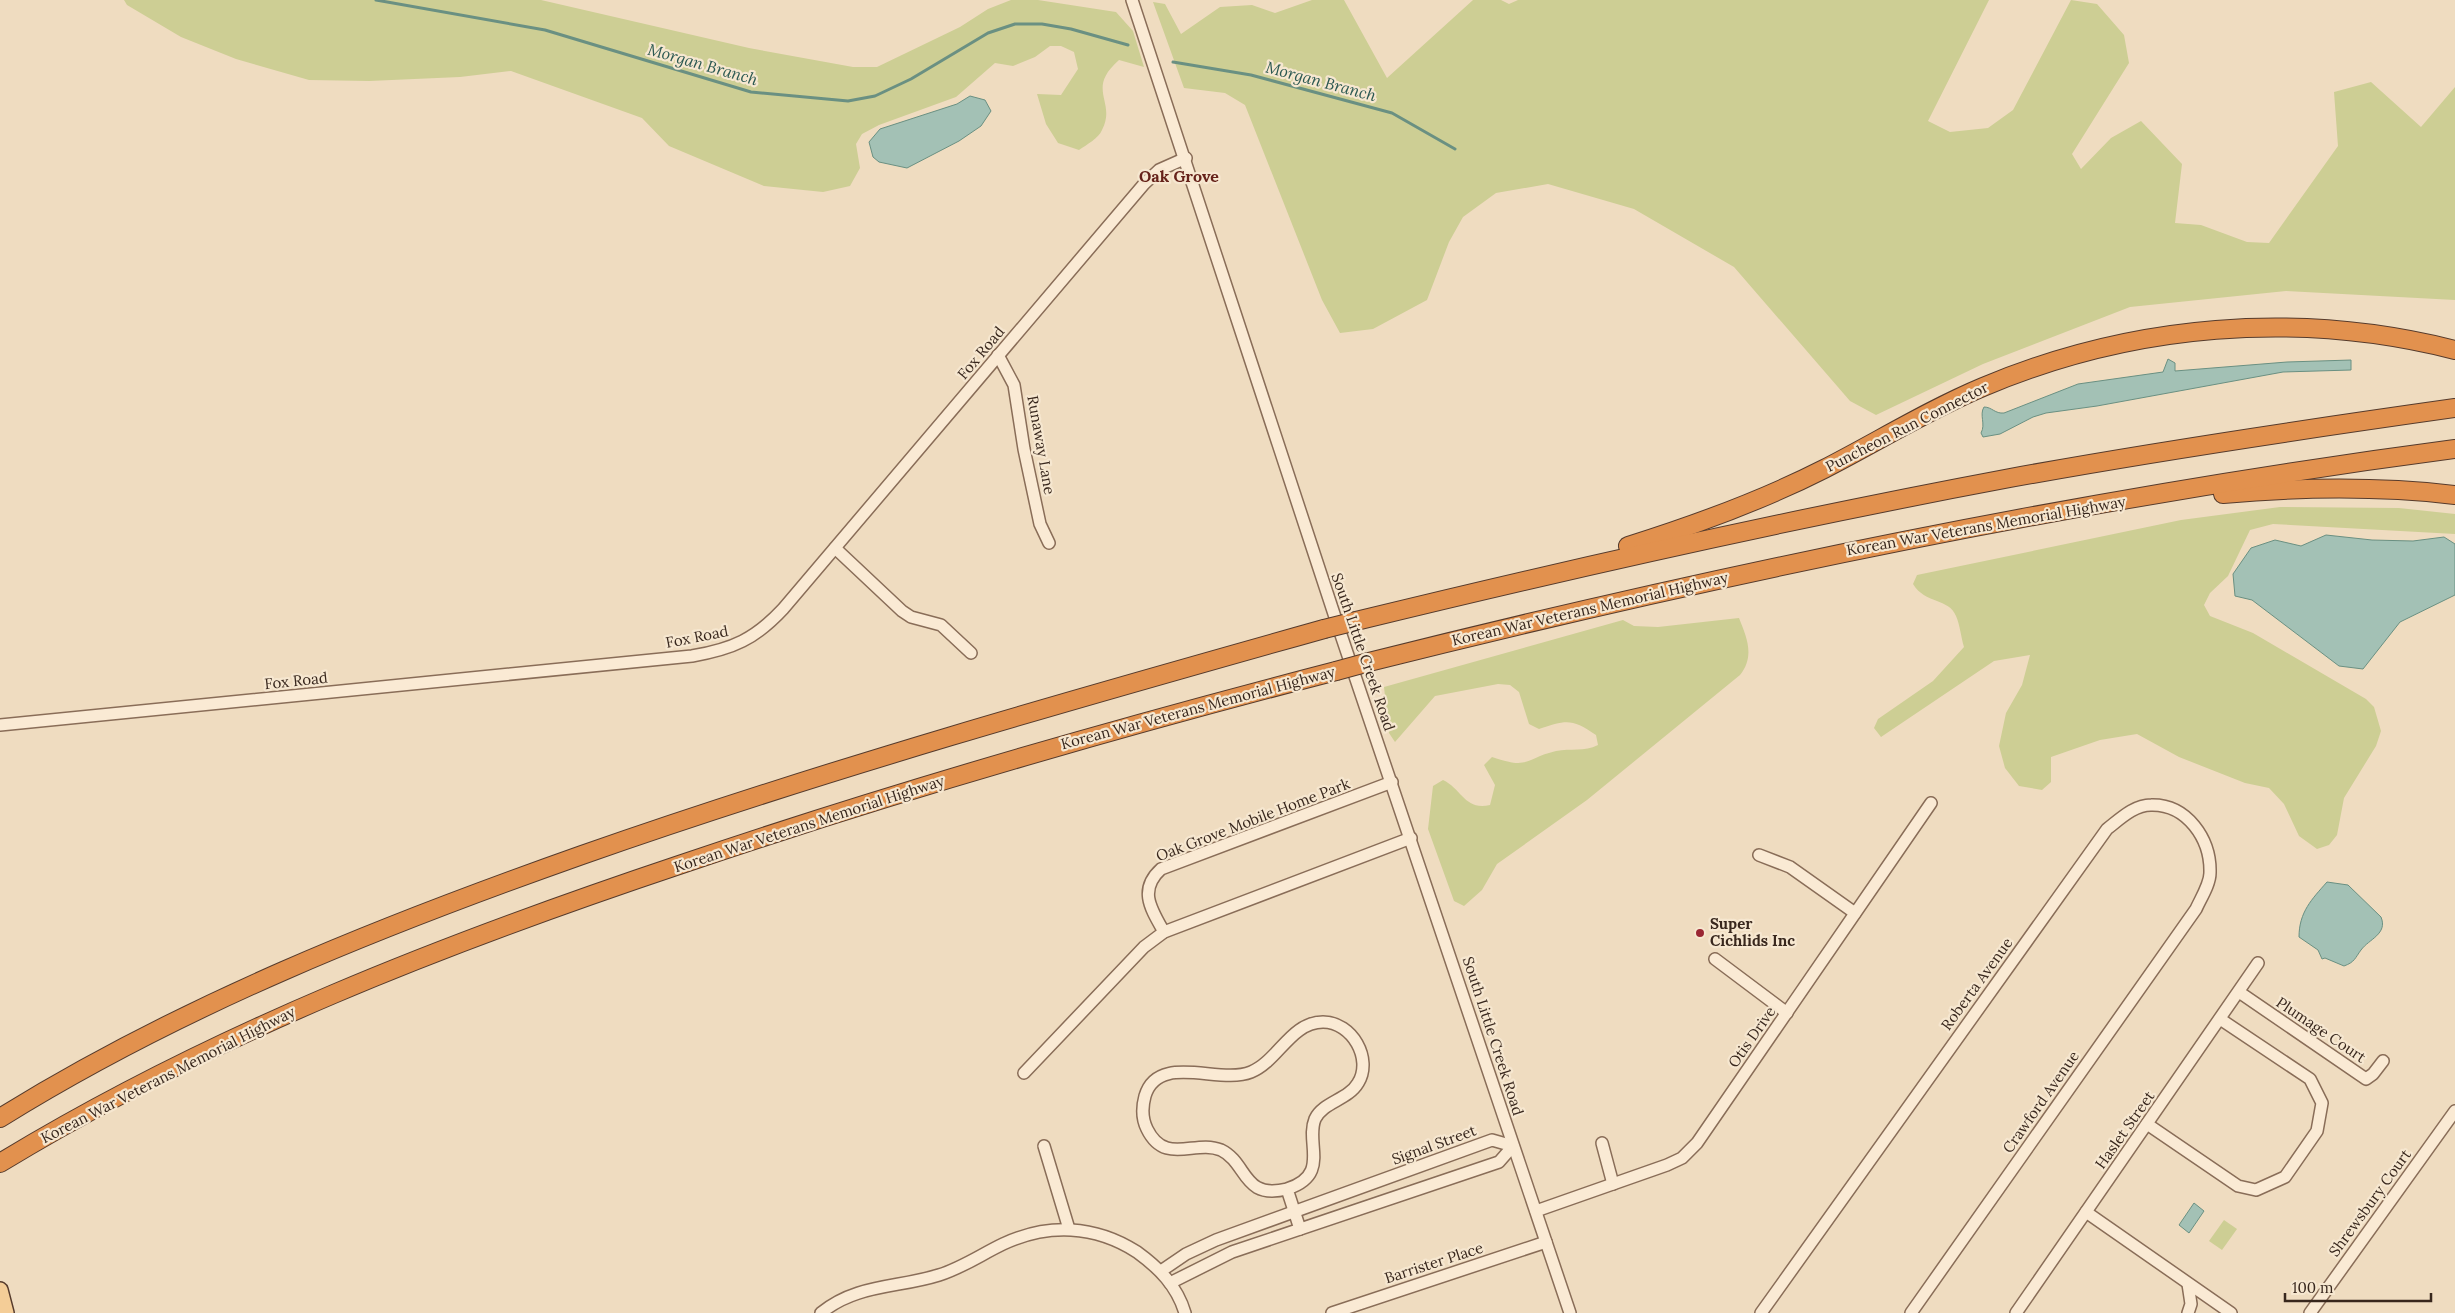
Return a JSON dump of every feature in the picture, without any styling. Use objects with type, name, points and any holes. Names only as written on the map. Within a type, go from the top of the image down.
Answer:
[{"type":"highway","name":"Puncheon Run Connector","points":[[1520,581],[1690,527],[1738,508],[1824,469],[1974,391],[2041,364],[2088,351],[2176,334],[2215,329],[2283,327],[2371,334],[2455,350]]},
{"type":"highway","points":[[0,1118],[126,1047],[247,987],[377,931],[492,887],[657,829],[925,743],[1056,704],[1324,629],[1520,581],[1749,530],[2013,478],[2183,448],[2455,408]]},
{"type":"highway","name":"Korean War Veterans Memorial Highway","points":[[0,1163],[125,1094],[266,1023],[370,977],[500,928],[688,862],[883,799],[1204,705],[1336,670],[1583,609],[1758,570],[1916,538],[2113,502],[2269,475],[2455,449]]},
{"type":"highway","points":[[2113,502],[2273,489],[2390,489],[2455,495]]},
{"type":"main road","points":[[0,1290],[6,1313]]},
{"type":"street","name":"South Little Creek Road","points":[[1132,0],[1186,158],[1336,620],[1570,1313]]},
{"type":"street","name":"Fox Road","points":[[0,725],[708,653],[736,645],[760,632],[783,609],[1144,184],[1159,170],[1186,158]]},
{"type":"street","name":"Runaway Lane","points":[[998,355],[1011,377],[1018,399],[1024,449],[1040,524],[1049,543]]},
{"type":"street","points":[[835,548],[902,611],[911,617],[941,624],[971,653]]},
{"type":"street","name":"Oak Grove Mobile Home Park","points":[[1164,932],[1151,908],[1148,892],[1150,882],[1161,869],[1392,782]]},
{"type":"street","name":"Otis Drive","points":[[1536,1212],[1667,1165],[1687,1153],[1697,1143],[1931,802]]},
{"type":"street","name":"Roberta Avenue","points":[[1761,1313],[2107,829],[2128,812],[2150,805],[2168,808],[2192,820],[2205,842],[2210,873],[2196,909]]},
{"type":"street","points":[[1024,1073],[1144,947],[1164,932],[1411,838]]},
{"type":"street","points":[[1759,855],[1790,867],[1855,913]]},
{"type":"street","name":"Crawford Avenue","points":[[1911,1313],[2196,909]]},
{"type":"street","points":[[1715,960],[1786,1013]]},
{"type":"street","name":"Haslet Street","points":[[2016,1313],[2258,963]]},
{"type":"street","name":"Plumage Court","points":[[2239,992],[2366,1079],[2373,1074],[2383,1061]]},
{"type":"street","points":[[2147,1124],[2238,1186],[2256,1190],[2285,1177],[2312,1139],[2317,1131],[2322,1102],[2310,1079],[2220,1019]]},
{"type":"street","points":[[1315,1023],[1333,1023],[1342,1027],[1356,1040],[1362,1059],[1361,1076],[1347,1095],[1327,1108],[1316,1119],[1314,1163],[1298,1184],[1287,1189],[1272,1192],[1257,1187],[1244,1177],[1231,1158],[1219,1150],[1206,1147],[1178,1151],[1162,1146],[1154,1140],[1145,1126],[1143,1110],[1146,1094],[1155,1081],[1170,1073],[1187,1072],[1231,1076],[1250,1072],[1266,1064],[1290,1038],[1305,1027],[1315,1023]]},
{"type":"street","name":"Shrewsbury Court","points":[[2310,1313],[2455,1111]]},
{"type":"street","name":"Signal Street","points":[[1161,1271],[1202,1246],[1492,1140],[1514,1146]]},
{"type":"street","points":[[1602,1143],[1613,1184]]},
{"type":"street","points":[[1044,1146],[1069,1229]]},
{"type":"street","points":[[1170,1283],[1232,1252],[1499,1162],[1514,1146]]},
{"type":"street","points":[[1287,1189],[1300,1229]]},
{"type":"street","points":[[2086,1212],[2231,1313]]},
{"type":"street","points":[[822,1313],[841,1300],[864,1290],[934,1276],[950,1271],[1015,1239],[1044,1231],[1069,1229],[1096,1233],[1119,1243],[1161,1271],[1170,1283],[1185,1313]]},
{"type":"street","name":"Barrister Place","points":[[1332,1313],[1546,1242]]},
{"type":"street","points":[[2188,1284],[2191,1304],[2188,1313]]},
{"type":"green space","points":[[124,0],[541,0],[749,48],[853,67],[877,67],[960,27],[988,9],[1011,0],[1038,0],[1116,12],[1133,31],[1144,67],[1119,60],[1109,70],[1104,80],[1103,88],[1106,120],[1102,130],[1095,139],[1079,150],[1058,143],[1046,124],[1037,94],[1061,95],[1078,69],[1074,52],[1061,46],[1050,46],[1035,57],[1013,66],[995,63],[956,97],[879,125],[862,134],[856,144],[860,168],[850,186],[823,192],[764,186],[669,146],[642,118],[511,71],[460,77],[369,81],[309,80],[236,59],[181,37],[127,5]]},
{"type":"green space","points":[[1312,0],[1344,0],[1387,78],[1473,0],[1501,0],[1509,4],[1518,0],[1989,0],[1928,121],[1950,132],[1988,128],[2013,110],[2071,0],[2097,4],[2124,35],[2129,63],[2072,154],[2081,169],[2111,138],[2141,121],[2182,164],[2175,223],[2201,225],[2247,242],[2269,243],[2338,146],[2334,92],[2371,82],[2421,127],[2455,87],[2455,300],[2286,291],[2130,307],[1983,364],[1876,415],[1850,401],[1734,267],[1634,209],[1548,184],[1496,193],[1463,217],[1449,242],[1427,300],[1373,329],[1340,333],[1322,300],[1245,105],[1225,93],[1184,88],[1153,2],[1165,4],[1181,34],[1220,7],[1252,5],[1275,13]]},
{"type":"green space","points":[[2280,507],[2399,508],[2455,514],[2455,534],[2273,524],[2250,530],[2228,576],[2210,593],[2204,605],[2210,616],[2253,633],[2366,699],[2374,707],[2381,731],[2376,746],[2344,798],[2337,835],[2329,845],[2317,849],[2299,836],[2284,804],[2269,788],[2245,783],[2179,757],[2137,734],[2100,740],[2051,757],[2051,782],[2042,790],[2019,786],[2005,768],[1999,746],[2006,713],[2022,685],[2030,655],[1994,661],[1881,737],[1874,728],[1878,719],[1933,681],[1964,647],[1953,610],[1918,590],[1913,584],[1917,575],[2181,520]]},
{"type":"green space","points":[[1739,618],[1748,647],[1745,668],[1740,675],[1587,800],[1497,864],[1482,890],[1464,906],[1454,901],[1428,829],[1433,786],[1443,780],[1469,802],[1482,806],[1490,805],[1495,785],[1484,765],[1492,757],[1513,763],[1526,762],[1556,751],[1593,747],[1598,745],[1596,735],[1588,729],[1569,722],[1539,729],[1529,724],[1519,692],[1510,685],[1498,684],[1435,696],[1395,742],[1389,733],[1384,687],[1623,620],[1634,626],[1658,627]]},
{"type":"green space","points":[[2224,1220],[2237,1229],[2222,1250],[2209,1241]]},
{"type":"shaded area","points":[[970,96],[985,100],[991,111],[981,126],[959,141],[907,168],[879,162],[873,157],[869,142],[880,129],[957,104]]},
{"type":"shaded area","points":[[2168,359],[2175,363],[2175,371],[2287,362],[2351,360],[2351,370],[2283,372],[2097,406],[2046,413],[2033,417],[2000,434],[1983,437],[1981,433],[1984,407],[2004,413],[2078,384],[2163,372]]},
{"type":"shaded area","points":[[2326,535],[2372,540],[2413,541],[2444,537],[2455,544],[2455,595],[2400,622],[2363,669],[2339,666],[2252,600],[2235,596],[2233,574],[2251,548],[2275,540],[2301,546]]},
{"type":"shaded area","points":[[2327,882],[2348,885],[2381,917],[2382,928],[2377,936],[2364,946],[2353,961],[2344,966],[2325,958],[2322,959],[2318,950],[2299,937],[2301,920],[2307,906]]},
{"type":"shaded area","points":[[2194,1203],[2204,1211],[2189,1233],[2179,1225]]},
{"type":"waterway","name":"Morgan Branch","points":[[376,0],[545,30],[751,92],[848,101],[875,96],[911,79],[988,33],[1015,24],[1042,24],[1071,29],[1128,45]]},
{"type":"waterway","name":"Morgan Branch","points":[[1173,62],[1251,75],[1392,113],[1455,149]]},
{"type":"place","name":"Super Cichlids Inc","points":[[1700,933]]},
{"type":"district","name":"Oak Grove","points":[[1179,176]]}]
